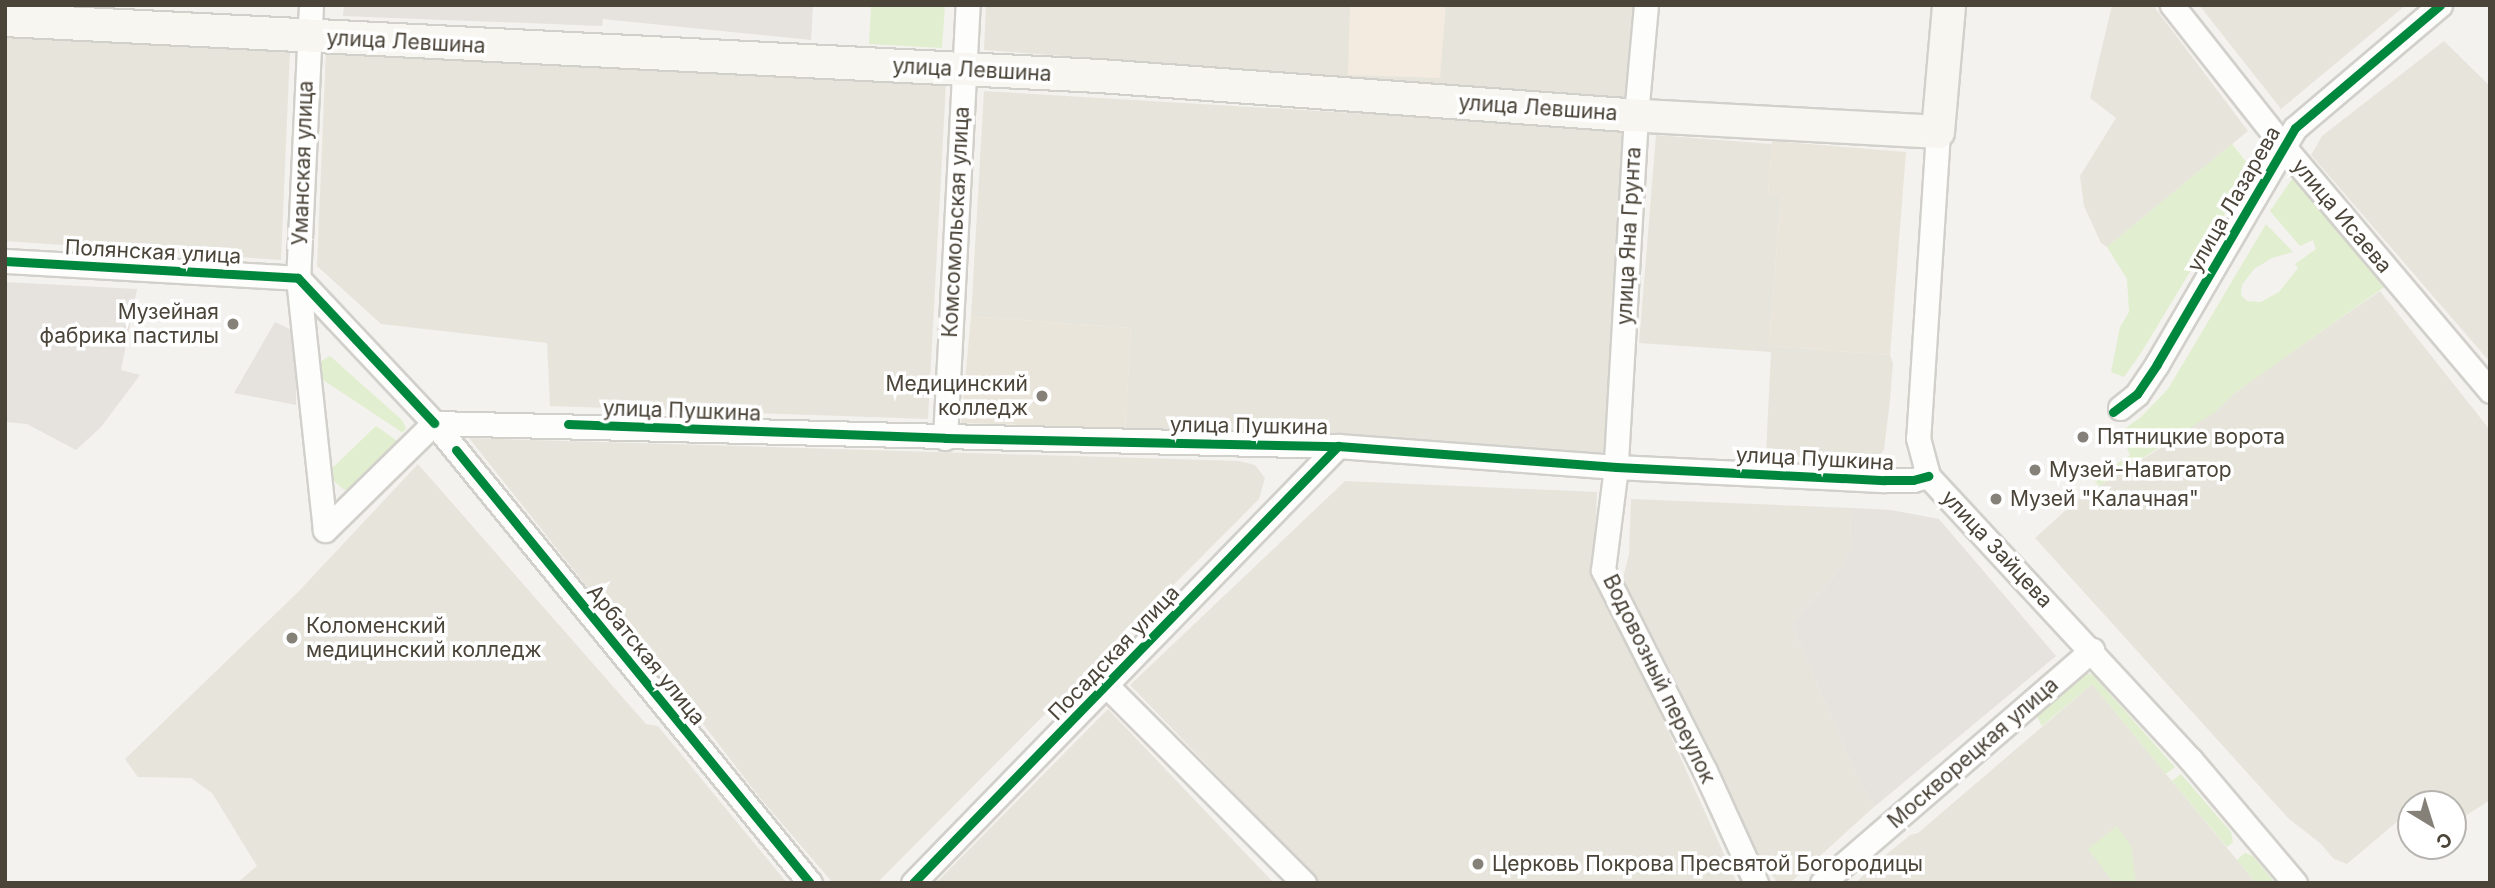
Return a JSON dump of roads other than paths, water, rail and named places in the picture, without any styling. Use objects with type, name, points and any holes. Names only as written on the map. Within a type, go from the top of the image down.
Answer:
[{"type":"street","name":"Уманская улица","points":[[311,5],[298,278],[325,530],[434,423]]},
{"type":"street","name":"Комсомольская улица","points":[[945,438],[968,5]]},
{"type":"street","name":"улица Яна Грунта","points":[[1616,467],[1636,116],[1646,5]]},
{"type":"street","name":"улица Зайцева","points":[[1949,5],[1918,438],[1928,476],[2092,650],[2226,799],[2295,883]]},
{"type":"street","name":"улица Исаева","points":[[2172,5],[2284,147],[2490,391]]},
{"type":"street","name":"улица Лазарева","points":[[2120,408],[2137,394],[2157,364],[2295,128],[2440,5]]},
{"type":"street","name":"улица Левшина","points":[[5,20],[1100,76],[1636,116],[1938,132]]},
{"type":"street","name":"Полянская улица","points":[[5,261],[298,278]]},
{"type":"street","name":"Арбатская улица","points":[[298,278],[434,423],[810,883]]},
{"type":"street","name":"улица Пушкина","points":[[434,423],[568,424],[945,438],[1338,446],[1616,467],[1885,480],[1913,480],[1928,476]]},
{"type":"street","name":"Посадская улица","points":[[913,883],[1338,446]]},
{"type":"street","name":"Водовозный переулок","points":[[1616,467],[1603,570],[1705,771],[1756,883]]},
{"type":"street","name":"Москворецкая улица","points":[[1822,883],[2092,650]]},
{"type":"street","points":[[1107,686],[1304,883]]},
{"type":"place","name":"Музейная фабрика пастилы","points":[[233,324]]},
{"type":"place","name":"Медицинский колледж","points":[[1042,396]]},
{"type":"place","name":"Пятницкие ворота","points":[[2083,437]]},
{"type":"place","name":"Музей-Навигатор","points":[[2035,470]]},
{"type":"place","name":"Музей \"Калачная\"","points":[[1996,499]]},
{"type":"place","name":"Коломенский медицинский колледж","points":[[292,638]]},
{"type":"place","name":"Церковь Покрова Пресвятой Богородицы","points":[[1478,864]]}]
